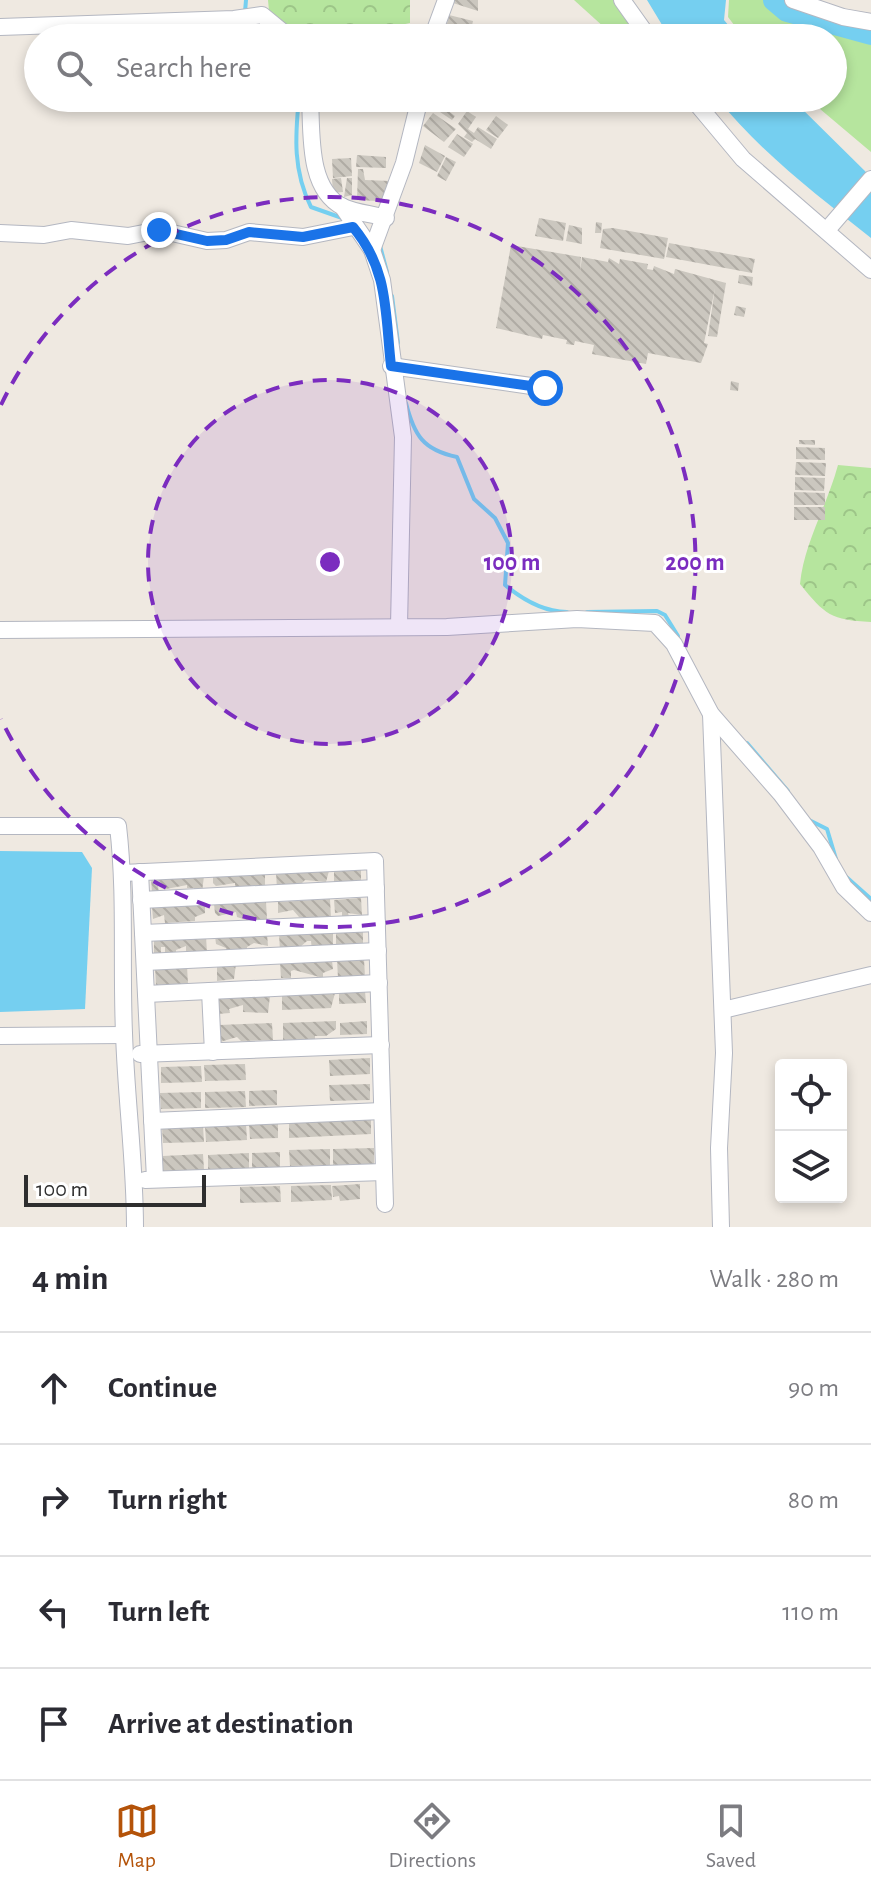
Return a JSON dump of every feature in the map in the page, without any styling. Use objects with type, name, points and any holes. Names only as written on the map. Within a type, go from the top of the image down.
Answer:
[{"type":"street","points":[[437,24],[446,0]]},
{"type":"street","points":[[622,0],[639,24]]},
{"type":"street","points":[[793,0],[843,17],[871,22]]},
{"type":"street","points":[[88,24],[234,19],[262,8],[277,24]]},
{"type":"street","points":[[0,27],[24,26]]},
{"type":"street","points":[[311,112],[313,150],[320,184],[342,206],[353,227],[372,250],[382,280],[391,366],[403,437],[399,626]]},
{"type":"street","points":[[372,250],[386,218],[416,112]]},
{"type":"street","points":[[704,112],[743,159],[829,228],[871,270]]},
{"type":"street","points":[[829,228],[871,179]]},
{"type":"street","points":[[342,206],[386,218]]},
{"type":"street","points":[[0,233],[44,235],[71,230],[128,236],[159,230],[207,241],[226,240],[249,232],[303,237],[353,227]]},
{"type":"street","points":[[391,366],[545,388]]},
{"type":"street","points":[[0,630],[399,626],[577,619],[655,623],[674,644],[711,714],[781,794],[821,847],[844,887],[871,913]]},
{"type":"street","points":[[711,714],[723,1010],[718,1208],[721,1227]]},
{"type":"street","points":[[0,826],[118,826],[141,900],[155,1179]]},
{"type":"street","points":[[132,872],[375,861],[385,1204]]},
{"type":"street","points":[[132,872],[124,1035],[135,1181],[135,1227]]},
{"type":"street","points":[[141,900],[376,888]]},
{"type":"street","points":[[143,933],[377,923]]},
{"type":"street","points":[[145,962],[378,951]]},
{"type":"street","points":[[723,1010],[871,975]]},
{"type":"street","points":[[146,994],[379,983]]},
{"type":"street","points":[[210,991],[213,1052]]},
{"type":"street","points":[[0,1036],[124,1035]]},
{"type":"street","points":[[126,1054],[381,1045]]},
{"type":"street","points":[[152,1121],[382,1111]]},
{"type":"street","points":[[135,1181],[384,1172]]},
{"type":"green space","points":[[268,0],[410,0],[410,23],[284,24],[269,11]]},
{"type":"green space","points":[[574,0],[616,0],[633,24],[601,24]]},
{"type":"green space","points":[[729,0],[768,0],[786,15],[821,24],[733,24],[728,17]]},
{"type":"green space","points":[[847,31],[871,37],[871,152],[824,112],[847,112]]},
{"type":"green space","points":[[838,465],[871,468],[871,622],[847,620],[830,614],[800,584],[806,554]]},
{"type":"water","points":[[647,0],[726,0],[724,20],[727,24],[662,24]]},
{"type":"water","points":[[729,112],[805,112],[871,177],[871,238],[770,155]]},
{"type":"water","points":[[0,851],[82,852],[92,868],[85,1009],[0,1012]]},
{"type":"building","points":[[454,0],[478,0],[478,11],[453,3]]},
{"type":"building","points":[[449,15],[473,21],[472,24],[447,24]]},
{"type":"building","points":[[440,112],[450,112],[455,116],[452,120]]},
{"type":"building","points":[[468,112],[476,117],[468,129],[474,133],[478,127],[497,139],[491,149],[475,139],[472,142],[464,137],[467,133],[458,124]]},
{"type":"building","points":[[433,113],[456,129],[444,142],[423,126]]},
{"type":"building","points":[[496,116],[508,125],[498,138],[486,130]]},
{"type":"building","points":[[457,134],[473,144],[464,157],[448,147]]},
{"type":"building","points":[[425,145],[445,156],[437,172],[419,163]]},
{"type":"building","points":[[357,155],[386,157],[386,168],[356,167]]},
{"type":"building","points":[[446,157],[456,162],[446,181],[437,176]]},
{"type":"building","points":[[351,158],[352,176],[333,178],[332,159]]},
{"type":"building","points":[[358,169],[363,169],[365,180],[391,181],[391,194],[384,193],[384,199],[377,201],[357,200]]},
{"type":"building","points":[[341,178],[343,192],[333,193],[332,179]]},
{"type":"building","points":[[347,178],[352,178],[352,195],[344,197]]},
{"type":"building","points":[[539,218],[566,223],[563,241],[535,236]]},
{"type":"building","points":[[596,222],[602,223],[601,233],[595,233]]},
{"type":"building","points":[[569,225],[582,228],[582,244],[566,241]]},
{"type":"building","points":[[603,229],[668,238],[664,259],[600,248]]},
{"type":"building","points":[[669,243],[755,259],[752,273],[666,257]]},
{"type":"building","points":[[511,245],[581,257],[580,272],[582,257],[608,262],[609,258],[619,264],[620,259],[648,264],[647,269],[653,270],[654,266],[674,274],[675,269],[726,283],[717,337],[708,336],[715,288],[704,343],[708,344],[701,363],[648,353],[646,364],[592,354],[594,345],[575,341],[574,345],[566,344],[567,340],[543,335],[542,339],[496,328]]},
{"type":"building","points":[[739,275],[753,277],[752,286],[738,283]]},
{"type":"building","points":[[736,306],[746,308],[744,317],[734,315]]},
{"type":"building","points":[[731,381],[739,383],[738,391],[730,390]]},
{"type":"building","points":[[799,440],[815,440],[815,445],[799,444]]},
{"type":"building","points":[[796,447],[825,448],[825,460],[796,459]]},
{"type":"building","points":[[796,462],[826,463],[825,476],[795,475]]},
{"type":"building","points":[[795,477],[825,478],[824,491],[795,490]]},
{"type":"building","points":[[794,492],[825,493],[825,505],[794,505]]},
{"type":"building","points":[[794,507],[825,507],[825,520],[794,520]]},
{"type":"building","points":[[361,869],[361,886],[334,883],[334,870]]},
{"type":"building","points":[[329,871],[326,882],[305,880],[298,887],[277,890],[276,872]]},
{"type":"building","points":[[265,873],[265,885],[255,886],[255,890],[235,889],[235,883],[216,886],[213,883],[213,875]]},
{"type":"building","points":[[204,876],[202,892],[194,892],[194,888],[187,888],[187,885],[166,889],[165,886],[158,886],[159,893],[152,893],[151,878]]},
{"type":"building","points":[[361,898],[362,915],[348,913],[349,917],[342,917],[342,912],[335,913],[334,900]]},
{"type":"building","points":[[330,899],[331,918],[299,917],[293,910],[278,913],[278,902]]},
{"type":"building","points":[[266,902],[267,919],[246,920],[237,917],[236,912],[218,916],[215,913],[214,904]]},
{"type":"building","points":[[205,904],[205,913],[195,917],[195,921],[165,923],[164,915],[153,919],[152,907]]},
{"type":"building","points":[[363,930],[363,948],[351,949],[350,944],[336,949],[336,931]]},
{"type":"building","points":[[333,931],[333,948],[312,951],[311,941],[307,941],[300,947],[280,952],[279,933]]},
{"type":"building","points":[[267,934],[268,946],[254,943],[247,947],[247,951],[226,954],[226,948],[216,944],[215,936]]},
{"type":"building","points":[[206,937],[207,952],[186,954],[186,946],[176,950],[176,954],[165,954],[165,947],[161,947],[161,953],[154,953],[154,939]]},
{"type":"building","points":[[364,959],[365,977],[338,978],[337,960]]},
{"type":"building","points":[[332,961],[333,969],[323,973],[323,978],[294,970],[291,971],[291,978],[281,978],[280,963]]},
{"type":"building","points":[[236,964],[234,979],[217,981],[217,965]]},
{"type":"building","points":[[187,966],[188,984],[156,985],[155,967]]},
{"type":"building","points":[[365,991],[366,1003],[339,1004],[339,992]]},
{"type":"building","points":[[335,993],[331,1008],[282,1010],[282,995]]},
{"type":"building","points":[[270,996],[268,1013],[243,1012],[243,1005],[229,1009],[230,1013],[217,1014],[217,998]]},
{"type":"building","points":[[336,1021],[336,1029],[326,1036],[315,1036],[315,1040],[283,1040],[283,1023]]},
{"type":"building","points":[[367,1021],[367,1034],[340,1035],[340,1023]]},
{"type":"building","points":[[272,1023],[273,1040],[241,1041],[237,1037],[220,1042],[219,1025]]},
{"type":"building","points":[[370,1058],[370,1074],[330,1076],[329,1060]]},
{"type":"building","points":[[245,1064],[246,1080],[205,1081],[204,1065]]},
{"type":"building","points":[[201,1066],[202,1082],[161,1083],[161,1067]]},
{"type":"building","points":[[370,1084],[370,1100],[330,1101],[329,1085]]},
{"type":"building","points":[[277,1090],[277,1105],[249,1106],[249,1091]]},
{"type":"building","points":[[245,1091],[246,1107],[205,1108],[205,1092]]},
{"type":"building","points":[[201,1092],[201,1108],[161,1109],[160,1093]]},
{"type":"building","points":[[371,1118],[371,1134],[289,1138],[289,1122]]},
{"type":"building","points":[[246,1124],[247,1140],[206,1142],[205,1126]]},
{"type":"building","points":[[278,1124],[278,1138],[250,1139],[249,1125]]},
{"type":"building","points":[[203,1126],[204,1142],[163,1143],[162,1127]]},
{"type":"building","points":[[374,1148],[374,1164],[333,1165],[333,1149]]},
{"type":"building","points":[[330,1149],[330,1165],[290,1166],[289,1150]]},
{"type":"building","points":[[280,1152],[280,1167],[252,1168],[252,1153]]},
{"type":"building","points":[[249,1153],[249,1169],[208,1170],[208,1155]]},
{"type":"building","points":[[203,1154],[204,1170],[163,1172],[163,1156]]},
{"type":"building","points":[[360,1184],[360,1199],[340,1201],[339,1196],[333,1197],[332,1186]]},
{"type":"building","points":[[331,1185],[332,1200],[291,1202],[291,1186]]},
{"type":"building","points":[[280,1186],[281,1202],[240,1203],[240,1187]]},
{"type":"waterway","points":[[245,12],[246,0]]},
{"type":"waterway","points":[[774,0],[787,11],[834,24]]},
{"type":"waterway","points":[[245,20],[245,24]]},
{"type":"waterway","points":[[847,27],[871,34]]},
{"type":"waterway","points":[[298,112],[298,167],[305,194],[311,207],[345,219]]},
{"type":"waterway","points":[[379,242],[387,272]]},
{"type":"waterway","points":[[392,296],[398,343]]},
{"type":"waterway","points":[[406,403],[422,439],[436,450],[457,457],[474,499],[495,518],[508,543],[505,585],[534,604],[567,612]]},
{"type":"waterway","points":[[587,612],[657,611],[665,615],[678,636]]},
{"type":"waterway","points":[[747,743],[788,791]]},
{"type":"waterway","points":[[809,820],[827,829],[836,859]]},
{"type":"waterway","points":[[843,874],[871,899]]},
{"type":"route","points":[[159,230],[207,241],[268,231],[303,237],[353,227],[372,250],[382,280],[391,366],[545,388]]}]
